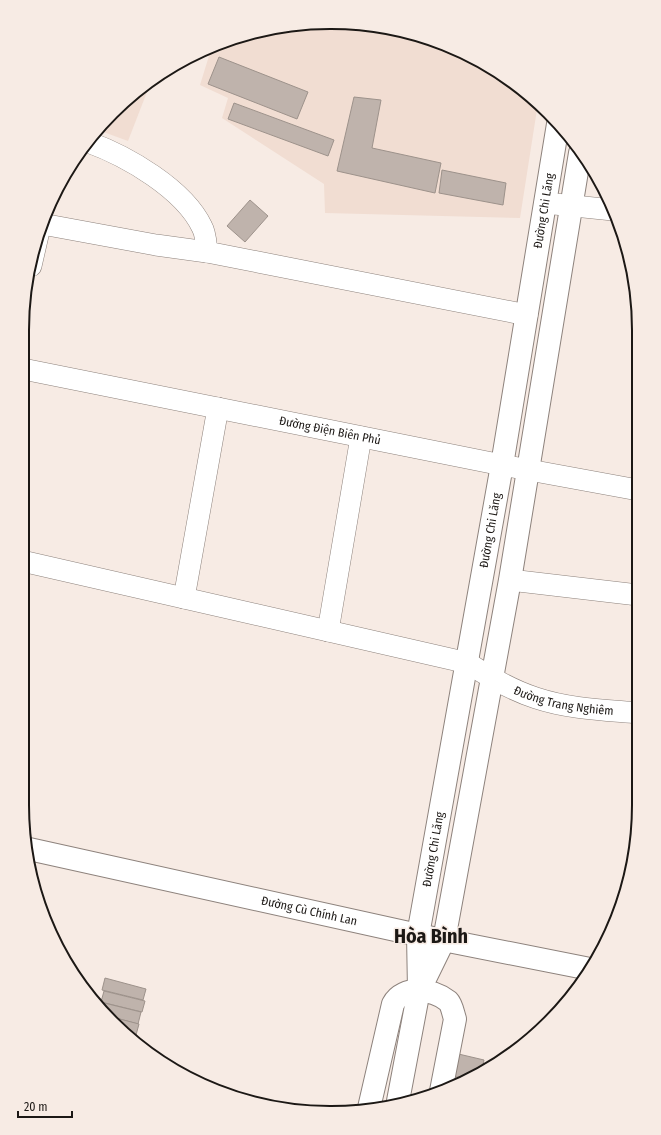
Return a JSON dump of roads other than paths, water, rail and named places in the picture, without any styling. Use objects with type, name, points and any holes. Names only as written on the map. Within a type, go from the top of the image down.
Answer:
[{"type":"main road","name":"Đường Chi Lăng","points":[[419,990],[418,935],[468,663],[557,132]]},
{"type":"main road","points":[[399,1098],[419,990],[444,940],[493,679],[579,160]]},
{"type":"main road","name":"Đường Cù Chính Lan","points":[[33,850],[418,935],[584,968]]},
{"type":"main road","points":[[370,1103],[393,1004],[400,995],[419,990],[449,1002],[454,1018],[442,1084]]},
{"type":"street","points":[[94,144],[109,150],[154,176],[187,204],[203,228],[207,252]]},
{"type":"street","points":[[545,203],[607,209]]},
{"type":"street","points":[[48,225],[156,245],[207,252],[527,315]]},
{"type":"street","name":"Đường Điện Biên Phủ","points":[[29,370],[502,465],[632,489]]},
{"type":"street","points":[[184,598],[218,408]]},
{"type":"street","points":[[328,631],[361,437]]},
{"type":"street","name":"Đường Trang Nghiêm","points":[[29,563],[468,663],[493,679],[535,698],[587,709],[632,713]]},
{"type":"street","points":[[510,580],[632,594]]},
{"type":"district","name":"Hòa Bình","points":[[431,936]]}]
